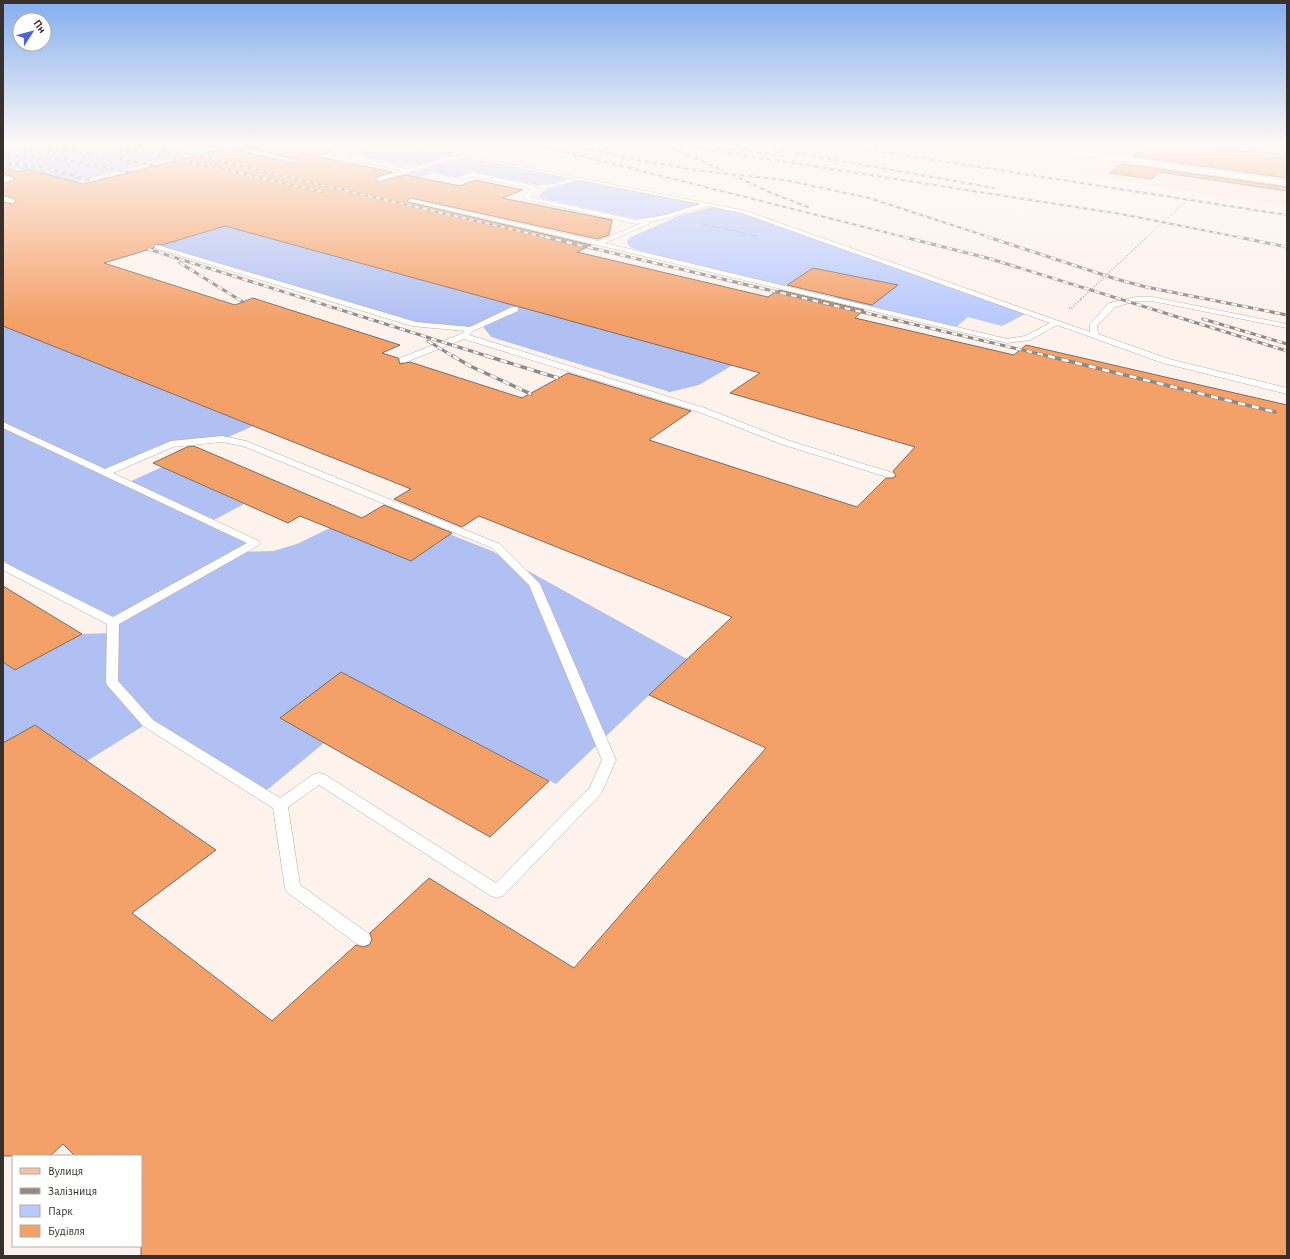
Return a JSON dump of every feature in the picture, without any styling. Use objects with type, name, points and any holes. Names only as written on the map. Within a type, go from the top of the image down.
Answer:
[{"type":"lane","points":[[423,204],[599,243],[1008,341],[1027,338],[1057,322]]},
{"type":"lane","points":[[552,204],[636,222],[653,220]]},
{"type":"lane","points":[[599,243],[653,220],[708,204],[744,212],[1166,361],[1287,391]]},
{"type":"lane","points":[[157,246],[415,324],[472,329]]},
{"type":"lane","points":[[1094,335],[1093,326],[1112,305],[1136,299],[1152,299],[1287,326]]},
{"type":"lane","points":[[403,360],[464,336],[472,329],[515,308]]},
{"type":"lane","points":[[464,336],[702,410],[784,442],[890,475]]},
{"type":"lane","points":[[3,425],[255,543],[113,622]]},
{"type":"lane","points":[[104,473],[171,444],[222,438],[246,444],[496,546],[534,584],[609,760],[596,790],[497,892],[319,778],[280,805]]},
{"type":"lane","points":[[3,566],[113,622]]},
{"type":"lane","points":[[113,622],[112,682],[148,723],[280,805],[293,888],[363,939]]},
{"type":"path","points":[[1071,309],[1184,204]]},
{"type":"shaded area","points":[[1272,204],[1287,204],[1287,206]]},
{"type":"shaded area","points":[[225,226],[733,365],[699,385],[670,392],[491,337],[484,328],[484,324],[471,329],[415,324],[157,247]]},
{"type":"shaded area","points":[[3,326],[253,426],[224,439],[189,441],[105,473],[127,483],[162,467],[244,504],[210,522],[255,543],[240,552],[273,551],[297,544],[330,528],[411,561],[444,539],[381,507],[492,551],[687,659],[556,784],[341,672],[281,718],[324,743],[262,794],[148,723],[87,761],[35,725],[3,743],[3,662],[15,670],[82,634],[112,633],[113,622],[3,561]]},
{"type":"green space","points":[[566,204],[701,204],[664,216],[636,219]]},
{"type":"green space","points":[[716,206],[744,212],[1029,312],[1002,326],[968,317],[955,328],[834,299],[844,292],[879,299],[897,285],[813,268],[784,286],[642,252],[630,247],[627,243],[631,237],[679,216]]},
{"type":"building","points":[[3,204],[415,204],[591,245],[577,252],[768,297],[779,290],[864,310],[855,318],[1014,355],[1026,345],[1287,405],[1287,1256],[141,1256],[142,1155],[74,1155],[63,1144],[51,1155],[3,1156],[3,743],[35,725],[216,850],[132,913],[272,1021],[356,945],[363,947],[369,945],[372,940],[370,933],[429,878],[574,968],[766,748],[649,695],[732,617],[479,516],[462,527],[394,499],[411,489],[3,326]],"holes":[[[225,226],[760,373],[730,393],[915,447],[893,471],[896,476],[893,478],[886,478],[857,507],[649,440],[691,411],[568,373],[522,398],[410,362],[400,364],[398,358],[382,353],[400,345],[253,298],[235,305],[104,263],[154,248],[156,244],[162,245]]]},
{"type":"building","points":[[437,204],[531,204],[612,220],[609,235],[598,239]]},
{"type":"building","points":[[813,268],[898,285],[872,305],[787,285]]},
{"type":"building","points":[[194,446],[362,518],[384,505],[452,533],[411,561],[300,516],[288,523],[153,463],[187,447]]},
{"type":"building","points":[[3,586],[82,634],[15,670],[3,662]]},
{"type":"building","points":[[341,672],[549,781],[490,837],[280,718]]},
{"type":"railway","points":[[402,204],[549,238]]},
{"type":"railway","points":[[772,204],[908,238]]},
{"type":"railway","points":[[800,204],[808,207]]},
{"type":"railway","points":[[887,204],[992,238]]},
{"type":"railway","points":[[1055,204],[1121,214],[1240,237]]},
{"type":"railway","points":[[1215,204],[1287,215]]},
{"type":"railway","points":[[545,237],[1052,357]]},
{"type":"railway","points":[[904,237],[991,259],[1287,351]]},
{"type":"railway","points":[[988,237],[1116,279],[1146,287],[1287,315]]},
{"type":"railway","points":[[1240,237],[1287,247]]},
{"type":"railway","points":[[148,249],[490,357]]},
{"type":"railway","points":[[180,263],[243,302]]},
{"type":"railway","points":[[1203,319],[1287,344]]},
{"type":"railway","points":[[428,341],[454,357]]},
{"type":"railway","points":[[453,356],[470,366],[531,394]]},
{"type":"railway","points":[[487,356],[558,378]]},
{"type":"railway","points":[[1048,356],[1275,412]]}]
